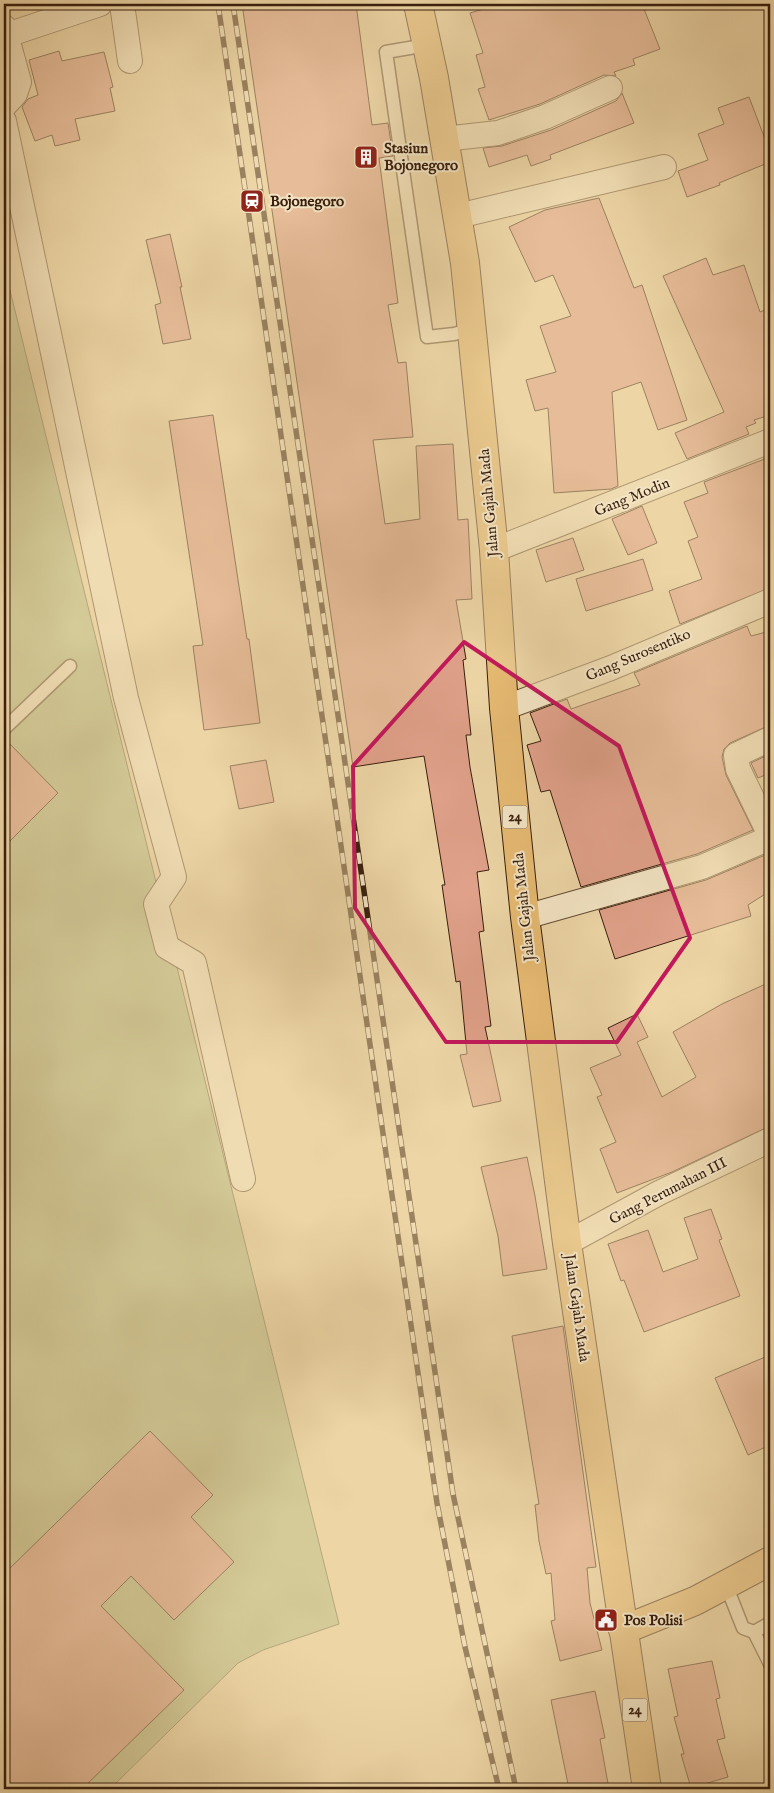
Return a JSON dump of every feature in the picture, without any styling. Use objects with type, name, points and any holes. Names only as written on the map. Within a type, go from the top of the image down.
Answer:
[{"type":"main road","name":"Jalan Gajah Mada","points":[[418,4],[466,263],[494,550],[504,708],[525,917],[567,1243],[623,1630]]},
{"type":"main road","points":[[623,1630],[695,1601],[770,1561]]},
{"type":"main road","name":"24","points":[[623,1630],[648,1789]]},
{"type":"street","points":[[4,106],[15,94],[18,82],[5,31],[100,4]]},
{"type":"street","points":[[122,4],[130,61]]},
{"type":"street","points":[[444,139],[498,133],[545,117],[610,88]]},
{"type":"street","points":[[4,120],[126,698],[174,877],[156,902],[160,921],[167,946],[194,963],[243,1179]]},
{"type":"street","points":[[458,216],[664,167]]},
{"type":"street","name":"Gang Modin","points":[[494,550],[770,441]]},
{"type":"street","name":"Gang Surosentiko","points":[[504,708],[611,668],[770,601]]},
{"type":"street","points":[[770,739],[736,755],[738,769],[770,834]]},
{"type":"street","points":[[525,917],[702,867],[770,838]]},
{"type":"street","name":"Gang Perumahan III","points":[[567,1243],[659,1193],[770,1140]]},
{"type":"lane","points":[[427,45],[386,52],[427,337],[472,329]]},
{"type":"lane","points":[[4,729],[70,666]]},
{"type":"lane","points":[[726,1585],[743,1628],[754,1632],[770,1664]]},
{"type":"lane","points":[[754,1632],[770,1623]]},
{"type":"highlighted area","points":[[464,642],[619,746],[690,938],[617,1042],[446,1042],[355,908],[353,766]]},
{"type":"green space","points":[[4,266],[339,1624],[263,1650],[238,1663],[110,1789],[4,1789]]},
{"type":"building","points":[[242,4],[356,4],[372,125],[388,123],[393,156],[379,158],[398,303],[388,305],[398,363],[406,362],[413,437],[373,440],[385,524],[420,519],[416,446],[453,444],[458,520],[468,519],[472,599],[456,600],[466,659],[463,660],[471,735],[466,735],[489,870],[477,872],[484,931],[479,932],[491,1026],[485,1027],[501,1101],[473,1107],[460,1055],[467,1054],[460,981],[456,982],[442,885],[445,885],[424,756],[353,767]]},
{"type":"building","points":[[500,4],[642,4],[660,49],[633,59],[635,65],[614,72],[616,76],[604,75],[540,104],[489,120],[478,89],[485,87],[476,55],[483,53],[470,13]]},
{"type":"building","points":[[59,51],[62,61],[104,52],[113,87],[110,88],[115,111],[75,119],[80,140],[55,146],[52,135],[35,141],[22,107],[28,99],[38,95],[29,60]]},
{"type":"building","points":[[622,93],[634,123],[550,155],[551,159],[531,166],[527,155],[489,167],[483,148],[502,146],[551,130],[616,101]]},
{"type":"building","points":[[749,97],[765,139],[770,136],[770,162],[719,183],[720,185],[687,197],[678,171],[708,160],[698,134],[724,124],[718,108]]},
{"type":"building","points":[[599,198],[634,288],[642,285],[687,420],[658,430],[641,382],[612,392],[618,486],[611,489],[554,493],[548,408],[535,411],[526,380],[556,372],[540,326],[571,316],[553,275],[535,282],[509,227],[545,210]]},
{"type":"building","points":[[170,234],[191,339],[163,344],[155,305],[161,303],[146,240]]},
{"type":"building","points":[[706,258],[713,275],[744,265],[760,312],[770,308],[770,368],[765,370],[770,386],[770,415],[754,420],[756,423],[746,427],[749,434],[687,459],[675,433],[724,412],[663,276]]},
{"type":"building","points":[[213,415],[247,639],[249,639],[260,723],[204,730],[193,646],[203,645],[169,421]]},
{"type":"building","points":[[770,457],[770,588],[680,624],[669,591],[702,579],[688,541],[698,537],[684,502],[708,493],[704,482]]},
{"type":"building","points":[[642,506],[657,543],[628,555],[612,519]]},
{"type":"building","points":[[573,538],[584,570],[546,582],[536,550]]},
{"type":"building","points":[[643,559],[653,590],[586,611],[576,579]]},
{"type":"building","points":[[747,626],[751,636],[770,631],[770,725],[730,743],[724,749],[722,757],[726,775],[753,830],[697,854],[581,887],[550,790],[541,792],[527,745],[541,741],[530,713],[567,699],[571,709],[640,685],[634,673]]},
{"type":"building","points":[[4,738],[58,793],[4,847]]},
{"type":"building","points":[[770,754],[770,773],[758,778],[751,763]]},
{"type":"building","points":[[266,760],[274,802],[239,809],[230,766]]},
{"type":"building","points":[[770,853],[770,891],[748,905],[751,916],[615,959],[599,910],[706,880]]},
{"type":"building","points":[[770,982],[770,1126],[672,1172],[617,1193],[600,1149],[616,1142],[597,1097],[602,1095],[590,1068],[621,1055],[608,1028],[637,1014],[648,1037],[637,1042],[662,1097],[696,1077],[673,1032],[722,1004]]},
{"type":"building","points":[[527,1157],[547,1269],[503,1276],[498,1236],[481,1167]]},
{"type":"building","points":[[711,1209],[722,1239],[719,1240],[740,1296],[644,1332],[624,1280],[621,1281],[608,1244],[648,1230],[663,1272],[698,1259],[684,1218]]},
{"type":"building","points":[[563,1326],[596,1567],[587,1568],[590,1603],[602,1650],[560,1661],[551,1621],[555,1620],[551,1573],[546,1574],[539,1541],[535,1505],[539,1504],[512,1336]]},
{"type":"building","points":[[770,1355],[770,1445],[748,1455],[715,1378]]},
{"type":"building","points":[[150,1431],[213,1495],[191,1517],[234,1562],[174,1620],[131,1576],[101,1606],[184,1690],[82,1789],[14,1789],[4,1779],[4,1574]]},
{"type":"building","points":[[712,1661],[720,1698],[716,1699],[725,1738],[717,1740],[728,1777],[691,1788],[681,1754],[684,1754],[674,1717],[678,1716],[668,1669]]},
{"type":"building","points":[[595,1691],[605,1738],[600,1739],[609,1789],[569,1789],[551,1700]]},
{"type":"railway","points":[[218,4],[437,1503],[465,1647],[499,1789]]},
{"type":"railway","points":[[233,4],[453,1494],[516,1789]]},
{"type":"place","name":"Stasiun Bojonegoro","points":[[366,157]]},
{"type":"place","name":"Bojonegoro","points":[[252,201]]},
{"type":"place","name":"Pos Polisi","points":[[606,1620]]}]
